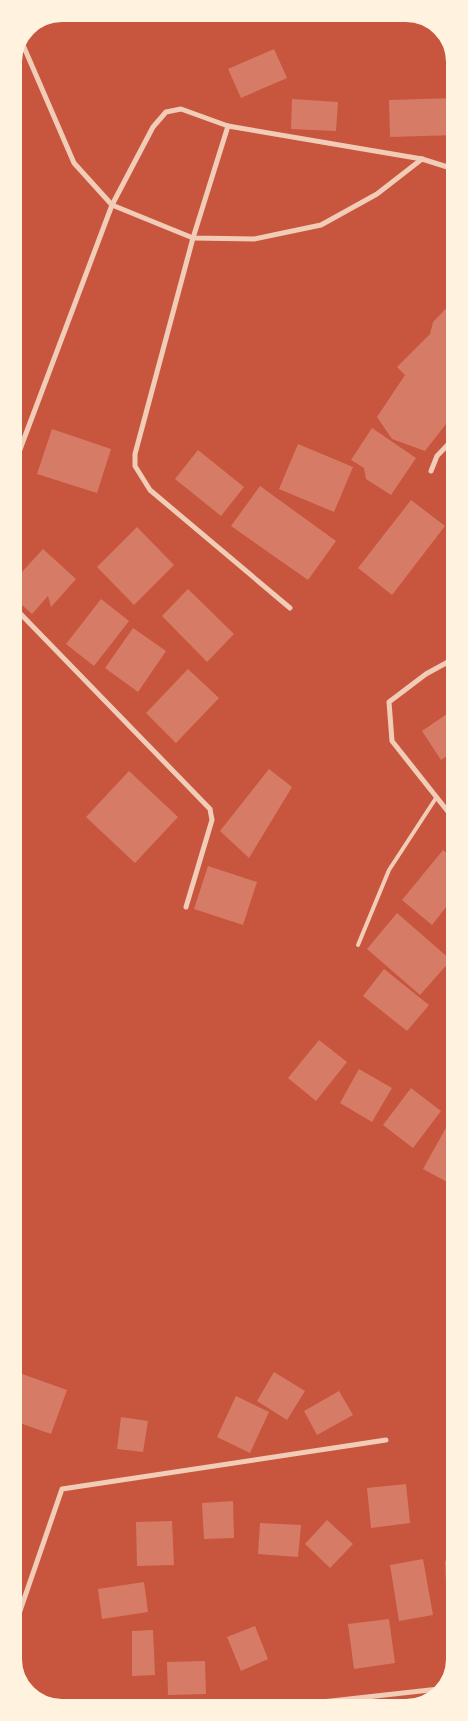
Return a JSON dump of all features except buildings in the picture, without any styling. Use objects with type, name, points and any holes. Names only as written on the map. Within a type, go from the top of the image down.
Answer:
[{"type":"street","points":[[23,44],[74,163],[112,205],[193,238],[254,239],[321,225],[377,194],[422,159]]},
{"type":"street","points":[[19,452],[112,205],[153,127],[166,112],[181,109],[228,126],[422,159],[449,167]]},
{"type":"street","points":[[228,126],[193,238],[135,454],[135,466],[150,490],[290,608]]},
{"type":"street","points":[[431,471],[437,456],[449,443]]},
{"type":"street","points":[[19,612],[210,809],[212,820],[186,907]]},
{"type":"street","points":[[449,661],[426,674],[389,702],[392,741],[449,813]]},
{"type":"street","points":[[19,1614],[62,1490],[386,1440]]},
{"type":"street","points":[[322,1702],[438,1689]]},
{"type":"lane","points":[[358,944],[389,870],[436,798]]}]
